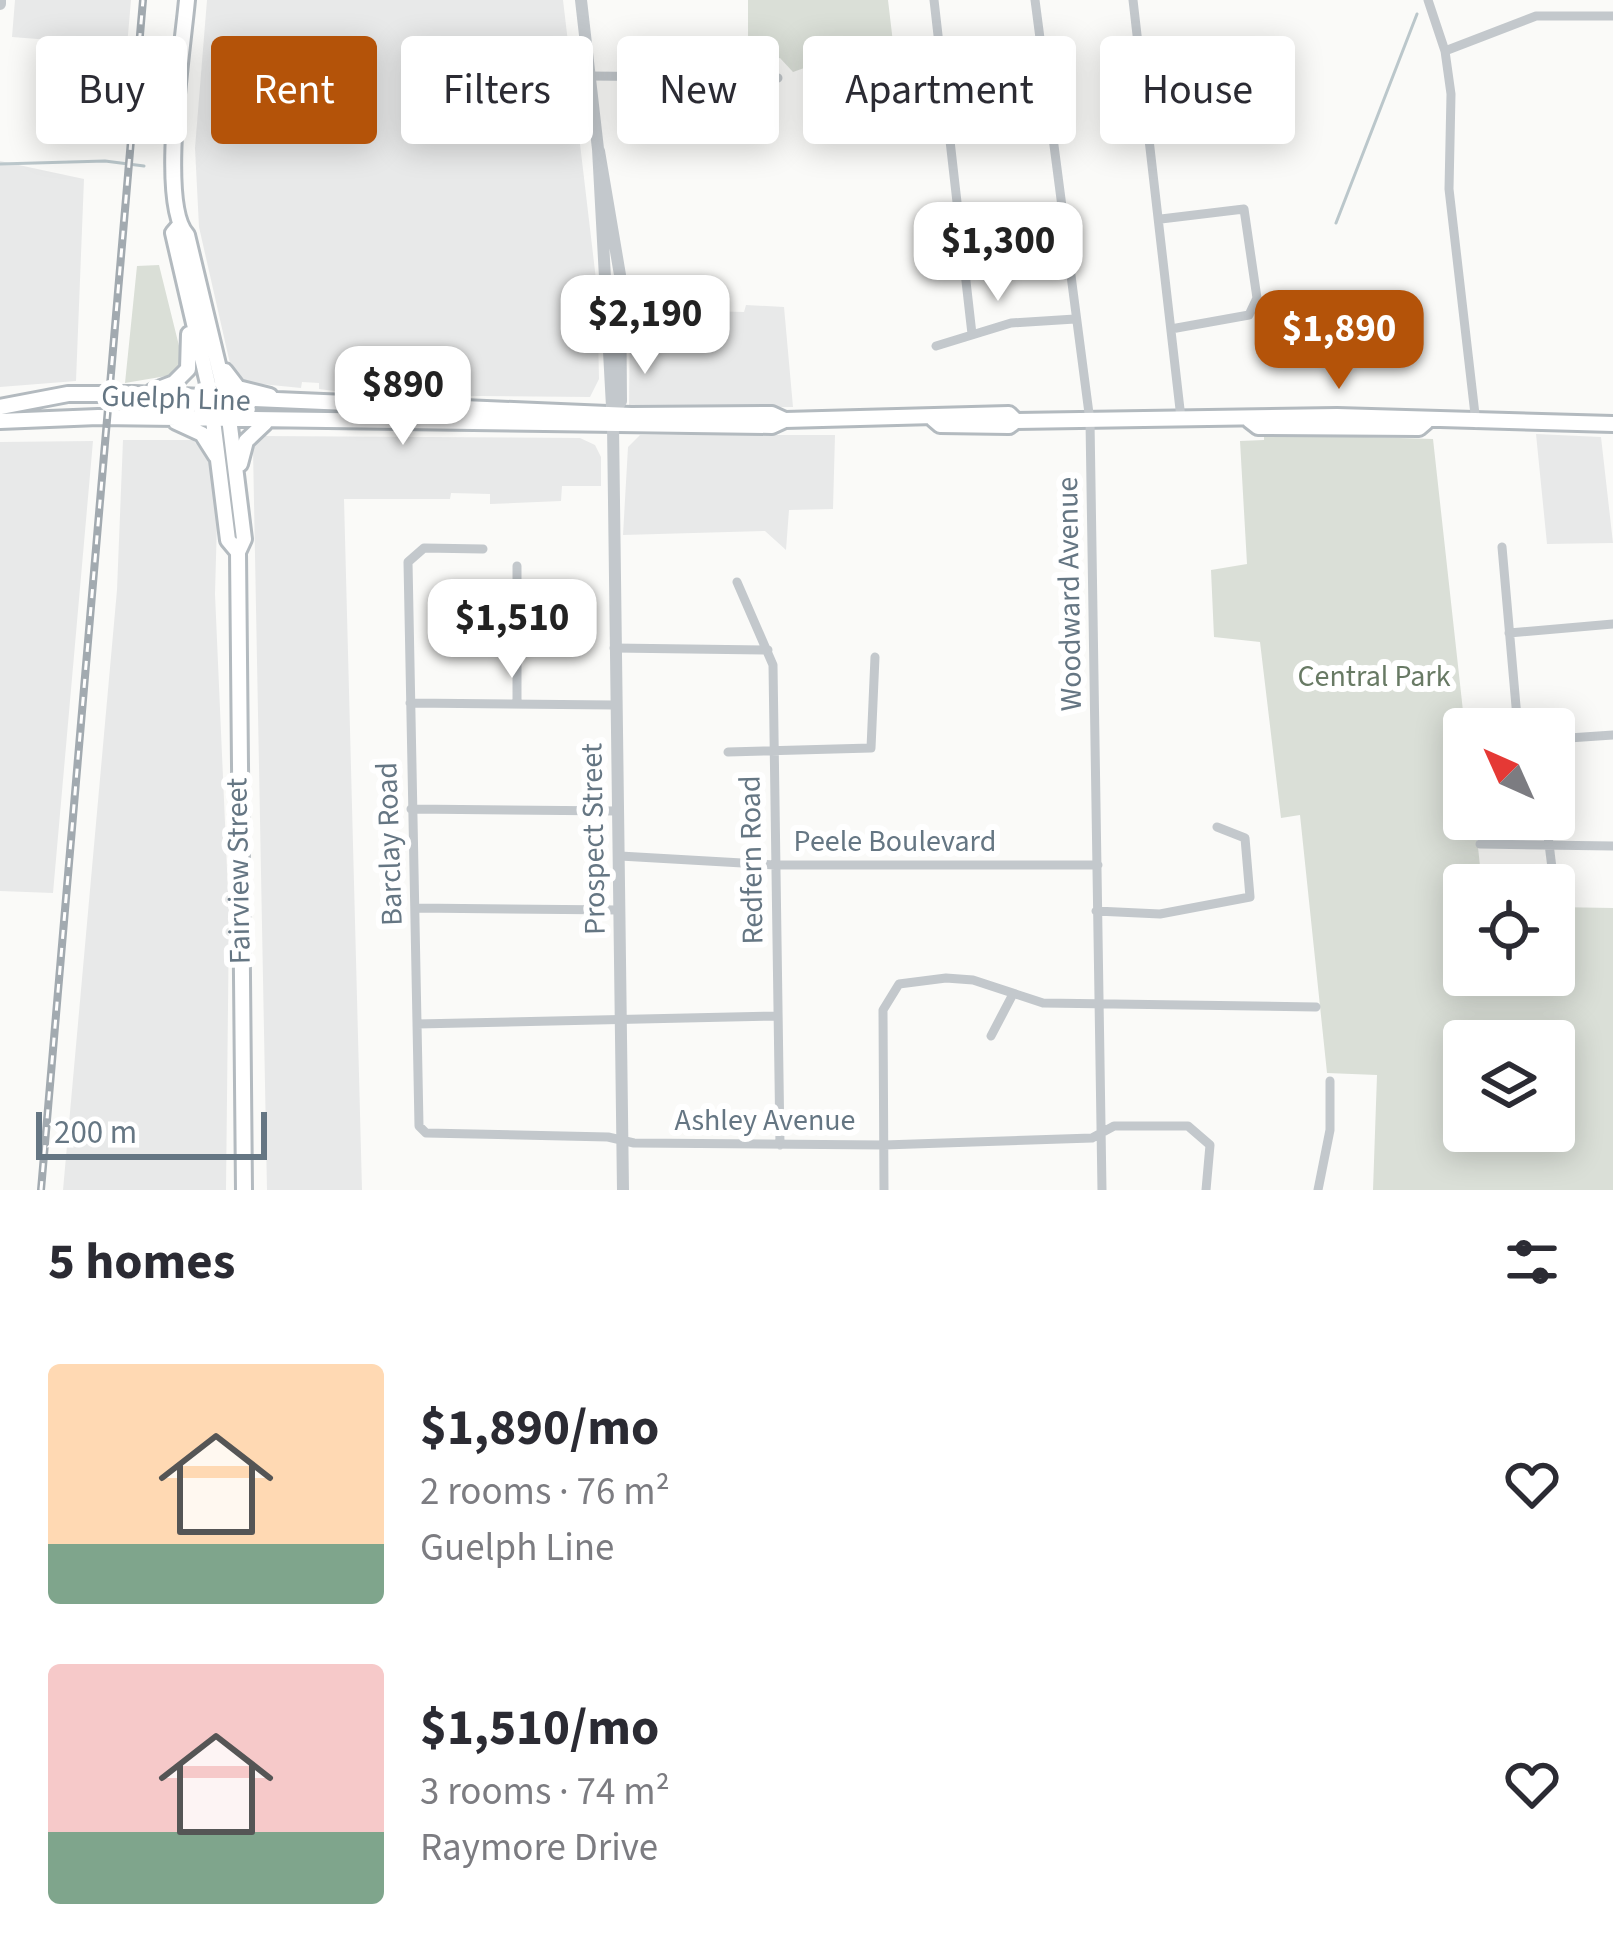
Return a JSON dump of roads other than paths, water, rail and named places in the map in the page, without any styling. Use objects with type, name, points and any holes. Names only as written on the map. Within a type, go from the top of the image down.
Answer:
[{"type":"main road","name":"Fairview Street","points":[[187,0],[175,190],[179,226],[173,240],[219,402]]},
{"type":"main road","name":"Fairview Street","points":[[179,226],[187,235],[217,359],[222,421],[238,468],[244,539],[238,552],[244,1190]]},
{"type":"main road","points":[[134,394],[163,389],[184,375],[193,323]]},
{"type":"main road","points":[[217,359],[238,388],[280,402]]},
{"type":"main road","name":"Guelph Line","points":[[0,407],[68,394],[134,394],[612,420]]},
{"type":"main road","name":"Guelph Line","points":[[0,421],[612,420],[772,414],[784,420],[933,419],[940,425],[1181,418],[1249,420],[1258,427],[1419,428],[1426,422],[1612,429]]},
{"type":"main road","points":[[171,420],[202,434],[220,466]]},
{"type":"main road","name":"Fairview Street","points":[[222,421],[220,466],[228,540],[238,552]]},
{"type":"main road","points":[[238,468],[246,441],[265,422]]},
{"type":"street","name":"Prospect Street","points":[[581,0],[585,36]]},
{"type":"street","points":[[934,0],[972,334]]},
{"type":"street","name":"Woodward Avenue","points":[[1035,0],[1090,421],[1102,1190]]},
{"type":"street","points":[[1133,0],[1138,36]]},
{"type":"street","points":[[1427,0],[1445,51],[1451,94],[1449,188],[1476,423]]},
{"type":"street","points":[[1445,51],[1536,16],[1613,16]]},
{"type":"street","name":"Prospect Street","points":[[593,103],[620,275],[621,401],[612,420],[623,1190]]},
{"type":"street","points":[[1152,144],[1181,418]]},
{"type":"street","points":[[1161,219],[1244,208],[1257,298],[1249,315],[1171,329]]},
{"type":"street","points":[[936,346],[1011,323],[1075,319]]},
{"type":"street","points":[[1502,547],[1516,708]]},
{"type":"street","name":"Barclay Road","points":[[426,1133],[419,1126],[408,562],[413,552],[483,549]]},
{"type":"street","points":[[517,566],[518,703]]},
{"type":"street","name":"Redfern Road","points":[[737,582],[773,665],[780,1145]]},
{"type":"street","points":[[1509,633],[1613,624]]},
{"type":"street","points":[[614,648],[768,650]]},
{"type":"street","points":[[728,752],[872,748],[875,657]]},
{"type":"street","points":[[410,703],[614,705]]},
{"type":"street","points":[[1575,738],[1613,735]]},
{"type":"street","points":[[411,809],[618,811]]},
{"type":"street","points":[[1096,911],[1160,914],[1250,897],[1251,861],[1245,838],[1217,827]]},
{"type":"street","points":[[1549,840],[1552,864]]},
{"type":"street","points":[[1480,844],[1613,846]]},
{"type":"street","name":"Peele Boulevard","points":[[620,856],[775,865],[1098,865]]},
{"type":"street","points":[[416,908],[619,910]]},
{"type":"street","points":[[884,1190],[884,1010],[892,990],[909,979],[973,980],[1033,1002],[1316,1007]]},
{"type":"street","points":[[991,1036],[1013,994]]},
{"type":"street","points":[[417,1024],[778,1016]]},
{"type":"street","points":[[1318,1190],[1330,1130],[1330,1081]]},
{"type":"street","name":"Ashley Avenue","points":[[426,1133],[884,1145],[1103,1133],[1114,1126],[1199,1130],[1210,1145],[1206,1190]]},
{"type":"waterway","points":[[1336,223],[1417,14]]},
{"type":"waterway","points":[[0,164],[105,161],[144,166]]},
{"type":"railway","points":[[41,1190],[143,0]]},
{"type":"park label","name":"Central Park","points":[[1374,676]]}]
